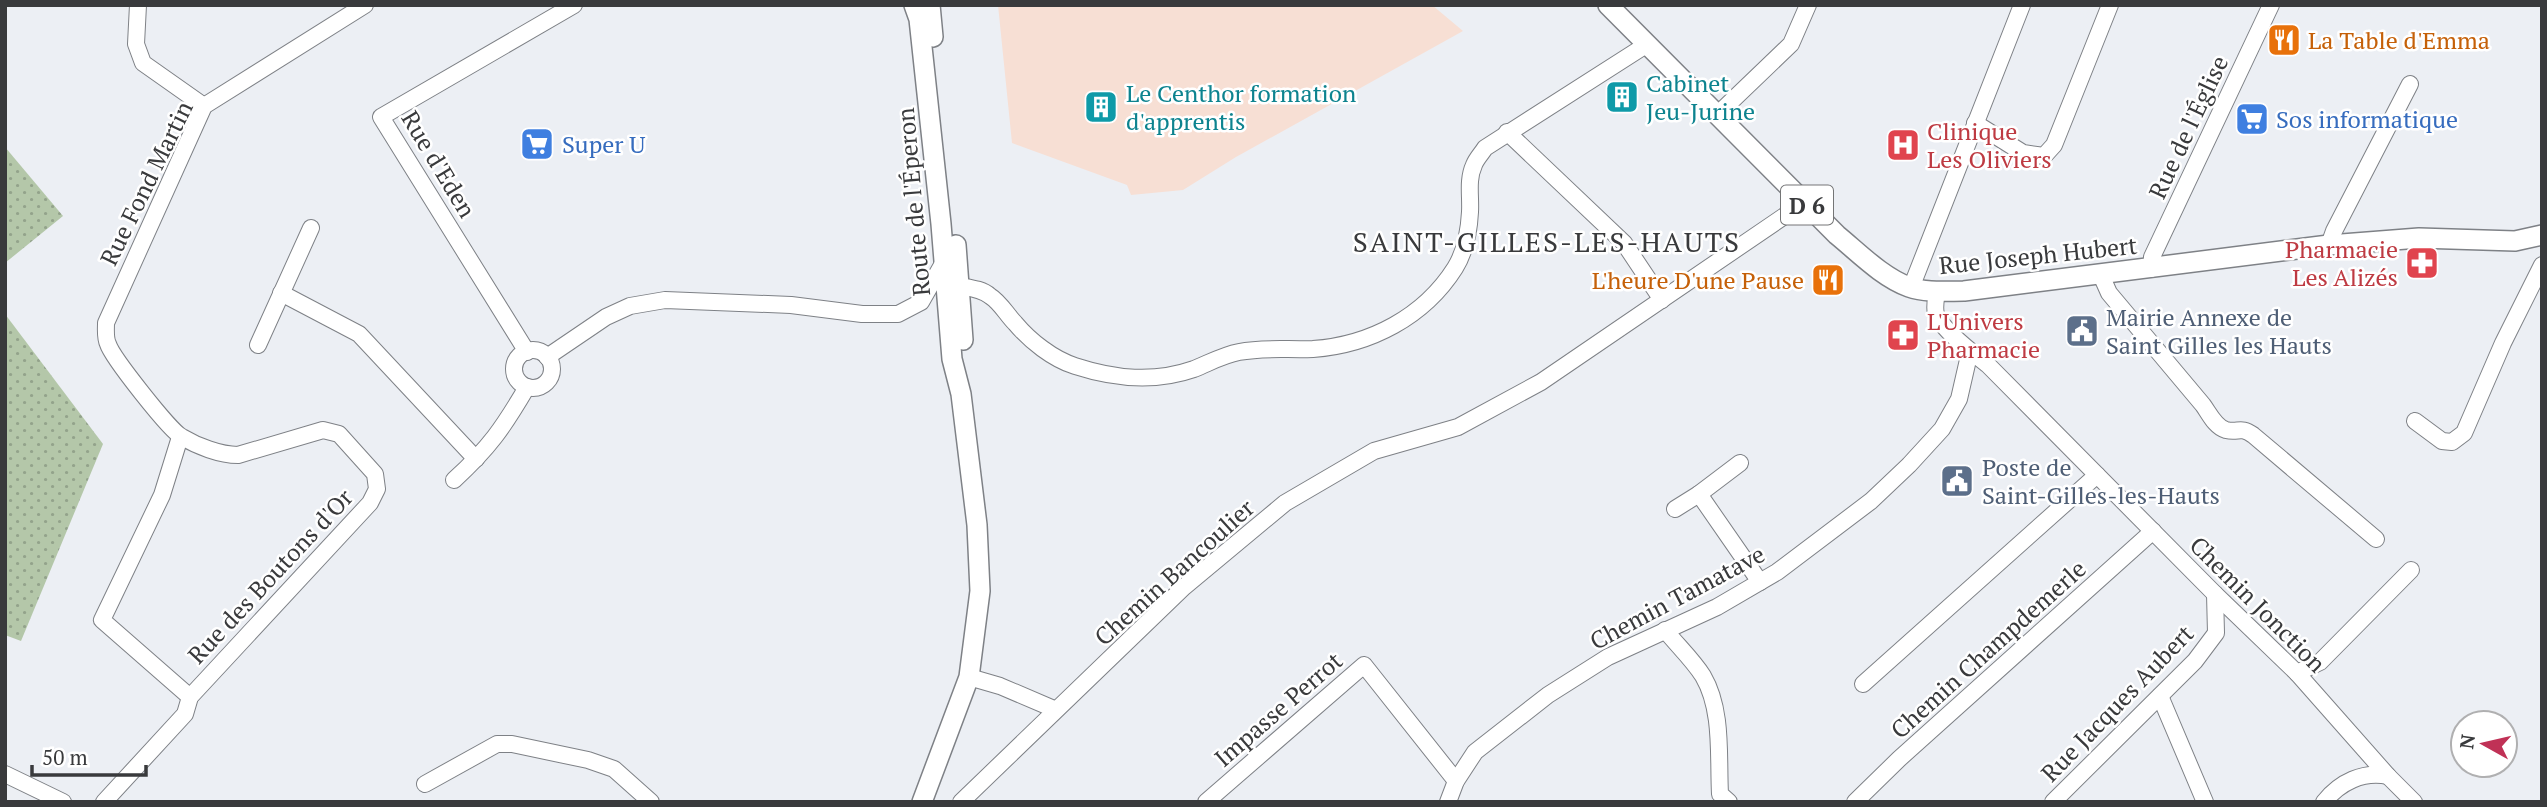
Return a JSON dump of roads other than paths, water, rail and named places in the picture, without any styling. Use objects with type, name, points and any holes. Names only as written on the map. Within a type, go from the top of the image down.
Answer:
[{"type":"main road","name":"Route de l'Éperon","points":[[914,5],[919,19],[942,224],[952,359],[961,394],[977,525],[980,591],[969,677],[922,802]]},
{"type":"main road","name":"Route de l'Éperon","points":[[930,5],[960,286],[964,357],[961,394]]},
{"type":"main road","name":"Rue Joseph Hubert","points":[[1608,5],[1837,235],[1876,267],[1911,288],[1964,291],[2329,245],[2419,238],[2515,241],[2542,235]]},
{"type":"main road","points":[[942,224],[948,238],[953,281],[960,286]]},
{"type":"street","points":[[138,5],[136,44],[143,63],[204,106]]},
{"type":"street","name":"Rue Fond Martin","points":[[180,437],[108,345],[106,323],[204,106],[365,5]]},
{"type":"street","name":"Rue d'Eden","points":[[527,352],[381,117],[574,5]]},
{"type":"street","points":[[1717,115],[1791,44],[1808,5]]},
{"type":"street","points":[[1911,288],[2022,5]]},
{"type":"street","points":[[1975,124],[2023,153],[2044,156],[2054,145],[2110,5]]},
{"type":"street","name":"Rue de l'Église","points":[[2151,269],[2151,257],[2271,5]]},
{"type":"street","points":[[960,286],[991,296],[1021,331],[1067,363],[1101,375],[1123,379],[1172,375],[1237,352],[1261,348],[1310,349],[1368,338],[1393,327],[1415,312],[1446,281],[1457,265],[1466,242],[1470,213],[1470,179],[1474,165],[1485,148],[1646,44]]},
{"type":"street","points":[[2329,245],[2410,84]]},
{"type":"street","points":[[1507,132],[1624,243],[1662,300]]},
{"type":"street","name":"Chemin Bancoulier","points":[[961,802],[1054,709],[1086,683],[1184,587],[1285,503],[1374,451],[1458,427],[1541,382],[1805,202]]},
{"type":"street","points":[[257,345],[311,228]]},
{"type":"street","points":[[547,357],[606,317],[630,306],[665,300],[791,305],[862,314],[898,314],[921,302],[944,260]]},
{"type":"street","points":[[2414,421],[2442,441],[2452,442],[2463,433],[2503,343],[2542,265]]},
{"type":"street","points":[[2102,275],[2109,293],[2217,424],[2223,429],[2244,429],[2253,435],[2376,539]]},
{"type":"street","points":[[1937,291],[1935,310],[1938,318],[1970,351]]},
{"type":"street","points":[[281,293],[359,334],[476,459]]},
{"type":"street","points":[[538,351],[547,357],[552,368],[549,380],[539,387],[527,387],[517,379],[517,360],[527,352],[538,351]]},
{"type":"street","name":"Chemin Jonction","points":[[1970,351],[1988,365],[2297,673],[2414,802]]},
{"type":"street","name":"Chemin Tamatave","points":[[1448,802],[1475,752],[1548,695],[1608,657],[1717,607],[1760,582],[1871,501],[1942,429],[1959,399],[1970,351]]},
{"type":"street","points":[[454,480],[503,429],[527,387]]},
{"type":"street","name":"Rue des Boutons d'Or","points":[[104,802],[185,715],[190,697],[370,503],[377,489],[375,474],[339,434],[323,430],[238,455],[226,455],[180,437],[162,495],[102,620],[190,697]]},
{"type":"street","points":[[1675,509],[1740,463]]},
{"type":"street","points":[[1863,684],[2097,475]]},
{"type":"street","points":[[1699,494],[1760,582]]},
{"type":"street","name":"Chemin Champdemerle","points":[[1854,802],[2153,531]]},
{"type":"street","points":[[2297,673],[2320,662],[2411,570]]},
{"type":"street","name":"Rue Jacques Aubert","points":[[2053,802],[2195,661],[2216,634],[2215,594]]},
{"type":"street","points":[[1665,630],[1703,676],[1712,698],[1717,718],[1720,794],[1729,802]]},
{"type":"street","name":"Impasse Perrot","points":[[1206,802],[1364,665],[1456,783]]},
{"type":"street","points":[[969,677],[1010,690],[1054,709]]},
{"type":"street","points":[[2160,696],[2205,802]]},
{"type":"street","points":[[425,784],[497,744],[512,744],[588,760],[614,769],[651,802]]},
{"type":"street","points":[[5,774],[63,802]]},
{"type":"street","points":[[2324,802],[2330,794],[2361,776],[2388,776]]},
{"type":"street","points":[[1456,783],[1466,802]]},
{"type":"place","name":"La Table d'Emma","points":[[2284,40]]},
{"type":"place","name":"Cabinet Jeu-Jurine","points":[[1622,97]]},
{"type":"place","name":"Le Centhor formation d'apprentis","points":[[1101,107]]},
{"type":"place","name":"Sos informatique","points":[[2252,119]]},
{"type":"place","name":"Super U","points":[[537,144]]},
{"type":"place","name":"Clinique Les Oliviers","points":[[1903,145]]},
{"type":"place","name":"Pharmacie Les Alizés","points":[[2422,263]]},
{"type":"place","name":"L'heure D'une Pause","points":[[1828,280]]},
{"type":"place","name":"Mairie Annexe de Saint Gilles les Hauts","points":[[2082,331]]},
{"type":"place","name":"L'Univers Pharmacie","points":[[1903,335]]},
{"type":"place","name":"Poste de Saint-Gilles-les-Hauts","points":[[1957,481]]},
{"type":"district","name":"SAINT-GILLES-LES-HAUTS","points":[[1547,241]]}]
